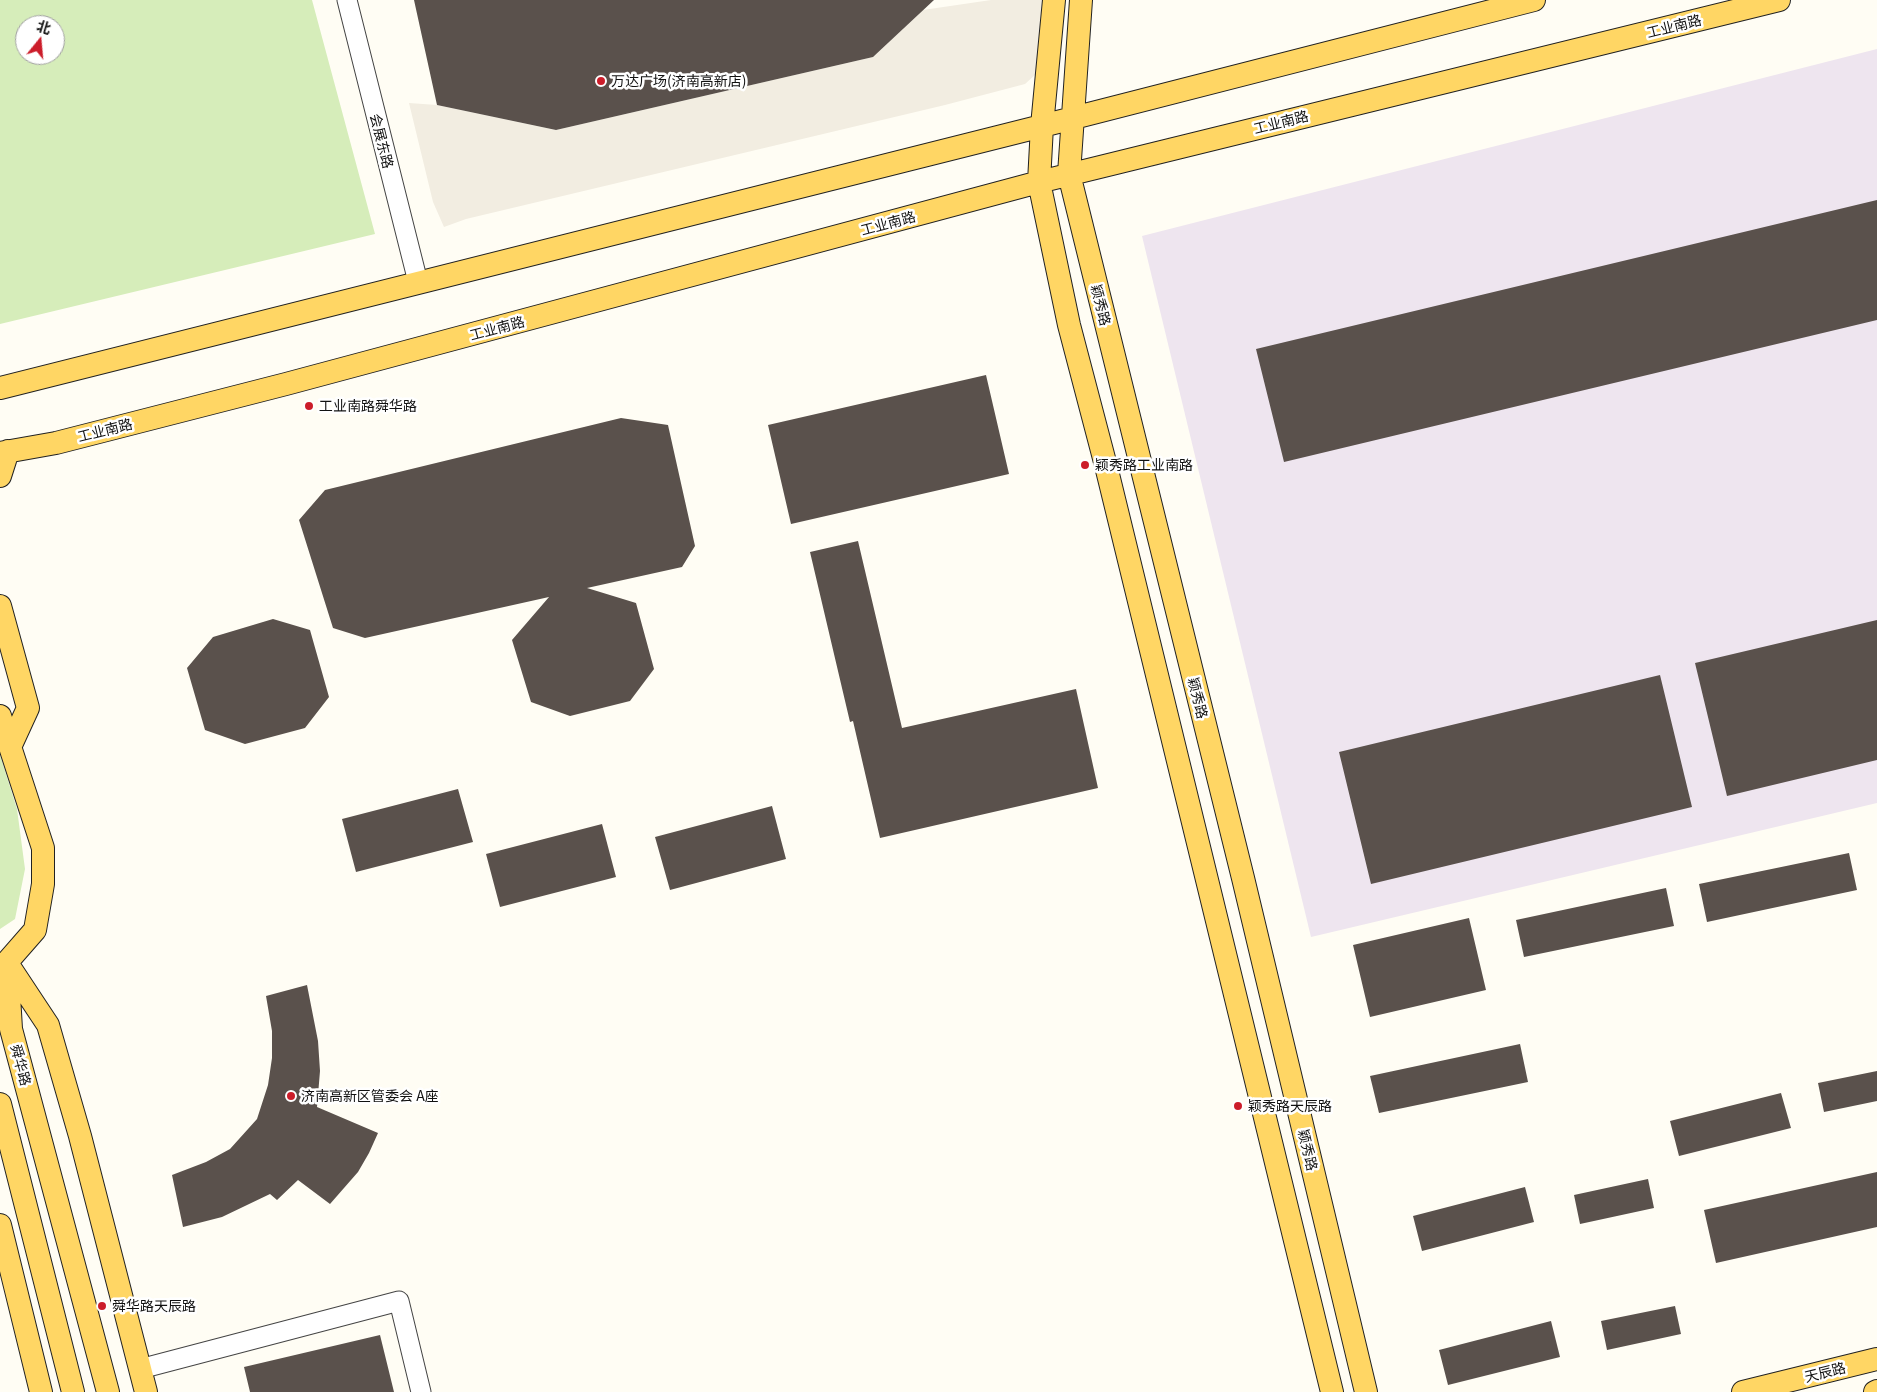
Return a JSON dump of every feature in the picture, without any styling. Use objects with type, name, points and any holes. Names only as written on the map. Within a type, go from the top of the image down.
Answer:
[{"type":"main road","points":[[1054,0],[1042,126],[1039,182],[1069,325],[1109,476],[1332,1392]]},
{"type":"main road","name":"颖秀路","points":[[1081,0],[1069,174],[1366,1392]]},
{"type":"main road","points":[[0,388],[1042,126],[1534,0]]},
{"type":"main road","name":"工业南路","points":[[4,452],[56,443],[286,384],[1069,174],[1779,0]]},
{"type":"main road","points":[[0,476],[4,452]]},
{"type":"main road","points":[[0,606],[28,708],[11,745]]},
{"type":"main road","points":[[0,716],[43,848],[43,884],[35,930],[3,964],[48,1025],[80,1136],[146,1392]]},
{"type":"main road","name":"舜华路","points":[[3,964],[11,1029],[108,1392]]},
{"type":"main road","points":[[0,1104],[73,1392]]},
{"type":"main road","points":[[0,1225],[5,1267],[40,1392]]},
{"type":"main road","name":"天辰路","points":[[1743,1392],[1877,1359]]},
{"type":"street","name":"会展东路","points":[[347,0],[418,282]]},
{"type":"street","points":[[140,1368],[398,1301],[421,1392]]},
{"type":"shaded area","points":[[991,0],[1042,0],[1036,74],[1025,84],[945,105],[466,219],[444,227],[433,202],[409,103],[437,105],[556,130],[873,57],[923,10]]},
{"type":"shaded area","points":[[1877,49],[1877,803],[1311,937],[1142,236]]},
{"type":"green space","points":[[0,0],[312,0],[375,234],[0,324]]},
{"type":"green space","points":[[0,755],[17,809],[25,869],[15,919],[0,929]]},
{"type":"building","name":"万达广场(济南高新店)","points":[[414,0],[934,0],[873,57],[556,130],[437,105]]},
{"type":"building","points":[[1877,200],[1877,320],[1284,462],[1256,349]]},
{"type":"building","points":[[986,375],[1009,474],[791,524],[768,425]]},
{"type":"building","points":[[621,418],[668,425],[695,546],[682,567],[587,588],[636,603],[654,669],[630,701],[570,716],[531,702],[512,640],[549,597],[365,638],[333,628],[299,520],[325,490]]},
{"type":"building","points":[[858,541],[902,728],[1076,689],[1098,788],[880,838],[853,721],[850,722],[810,552]]},
{"type":"building","points":[[273,619],[310,630],[329,697],[305,728],[245,744],[205,730],[187,668],[213,637]]},
{"type":"building","points":[[1877,620],[1877,760],[1727,796],[1695,663]]},
{"type":"building","points":[[1660,675],[1692,807],[1371,884],[1339,752]]},
{"type":"building","points":[[458,789],[473,842],[356,872],[342,819]]},
{"type":"building","points":[[772,806],[786,859],[670,890],[655,837]]},
{"type":"building","points":[[602,824],[616,877],[500,907],[486,854]]},
{"type":"building","points":[[1849,853],[1857,890],[1707,922],[1699,884]]},
{"type":"building","points":[[1666,888],[1674,926],[1524,957],[1516,920]]},
{"type":"building","points":[[1469,918],[1486,990],[1370,1017],[1353,945]]},
{"type":"building","name":"济南高新区管委会 A座","points":[[307,985],[318,1041],[320,1071],[317,1107],[378,1133],[369,1153],[358,1172],[330,1204],[298,1180],[277,1200],[270,1194],[222,1217],[183,1227],[172,1175],[206,1162],[230,1149],[257,1119],[268,1085],[272,1058],[272,1031],[266,996]]},
{"type":"building","points":[[1520,1044],[1528,1082],[1379,1113],[1370,1076]]},
{"type":"building","points":[[1877,1071],[1877,1101],[1824,1112],[1818,1083]]},
{"type":"building","points":[[1781,1093],[1791,1128],[1679,1156],[1670,1121]]},
{"type":"building","points":[[1877,1172],[1877,1227],[1716,1263],[1704,1210]]},
{"type":"building","points":[[1648,1179],[1654,1208],[1580,1224],[1574,1195]]},
{"type":"building","points":[[1525,1187],[1534,1222],[1422,1251],[1413,1216]]},
{"type":"building","points":[[1675,1306],[1681,1334],[1607,1350],[1601,1321]]},
{"type":"building","points":[[1551,1321],[1560,1357],[1448,1385],[1439,1350]]},
{"type":"building","points":[[380,1335],[394,1392],[250,1392],[244,1367]]},
{"type":"place","name":"万达广场(济南高新店)","points":[[601,81]]},
{"type":"place","name":"工业南路舜华路","points":[[309,406]]},
{"type":"place","name":"颖秀路工业南路","points":[[1085,465]]},
{"type":"place","name":"济南高新区管委会 A座","points":[[291,1096]]},
{"type":"place","name":"颖秀路天辰路","points":[[1238,1106]]},
{"type":"place","name":"舜华路天辰路","points":[[102,1306]]}]
